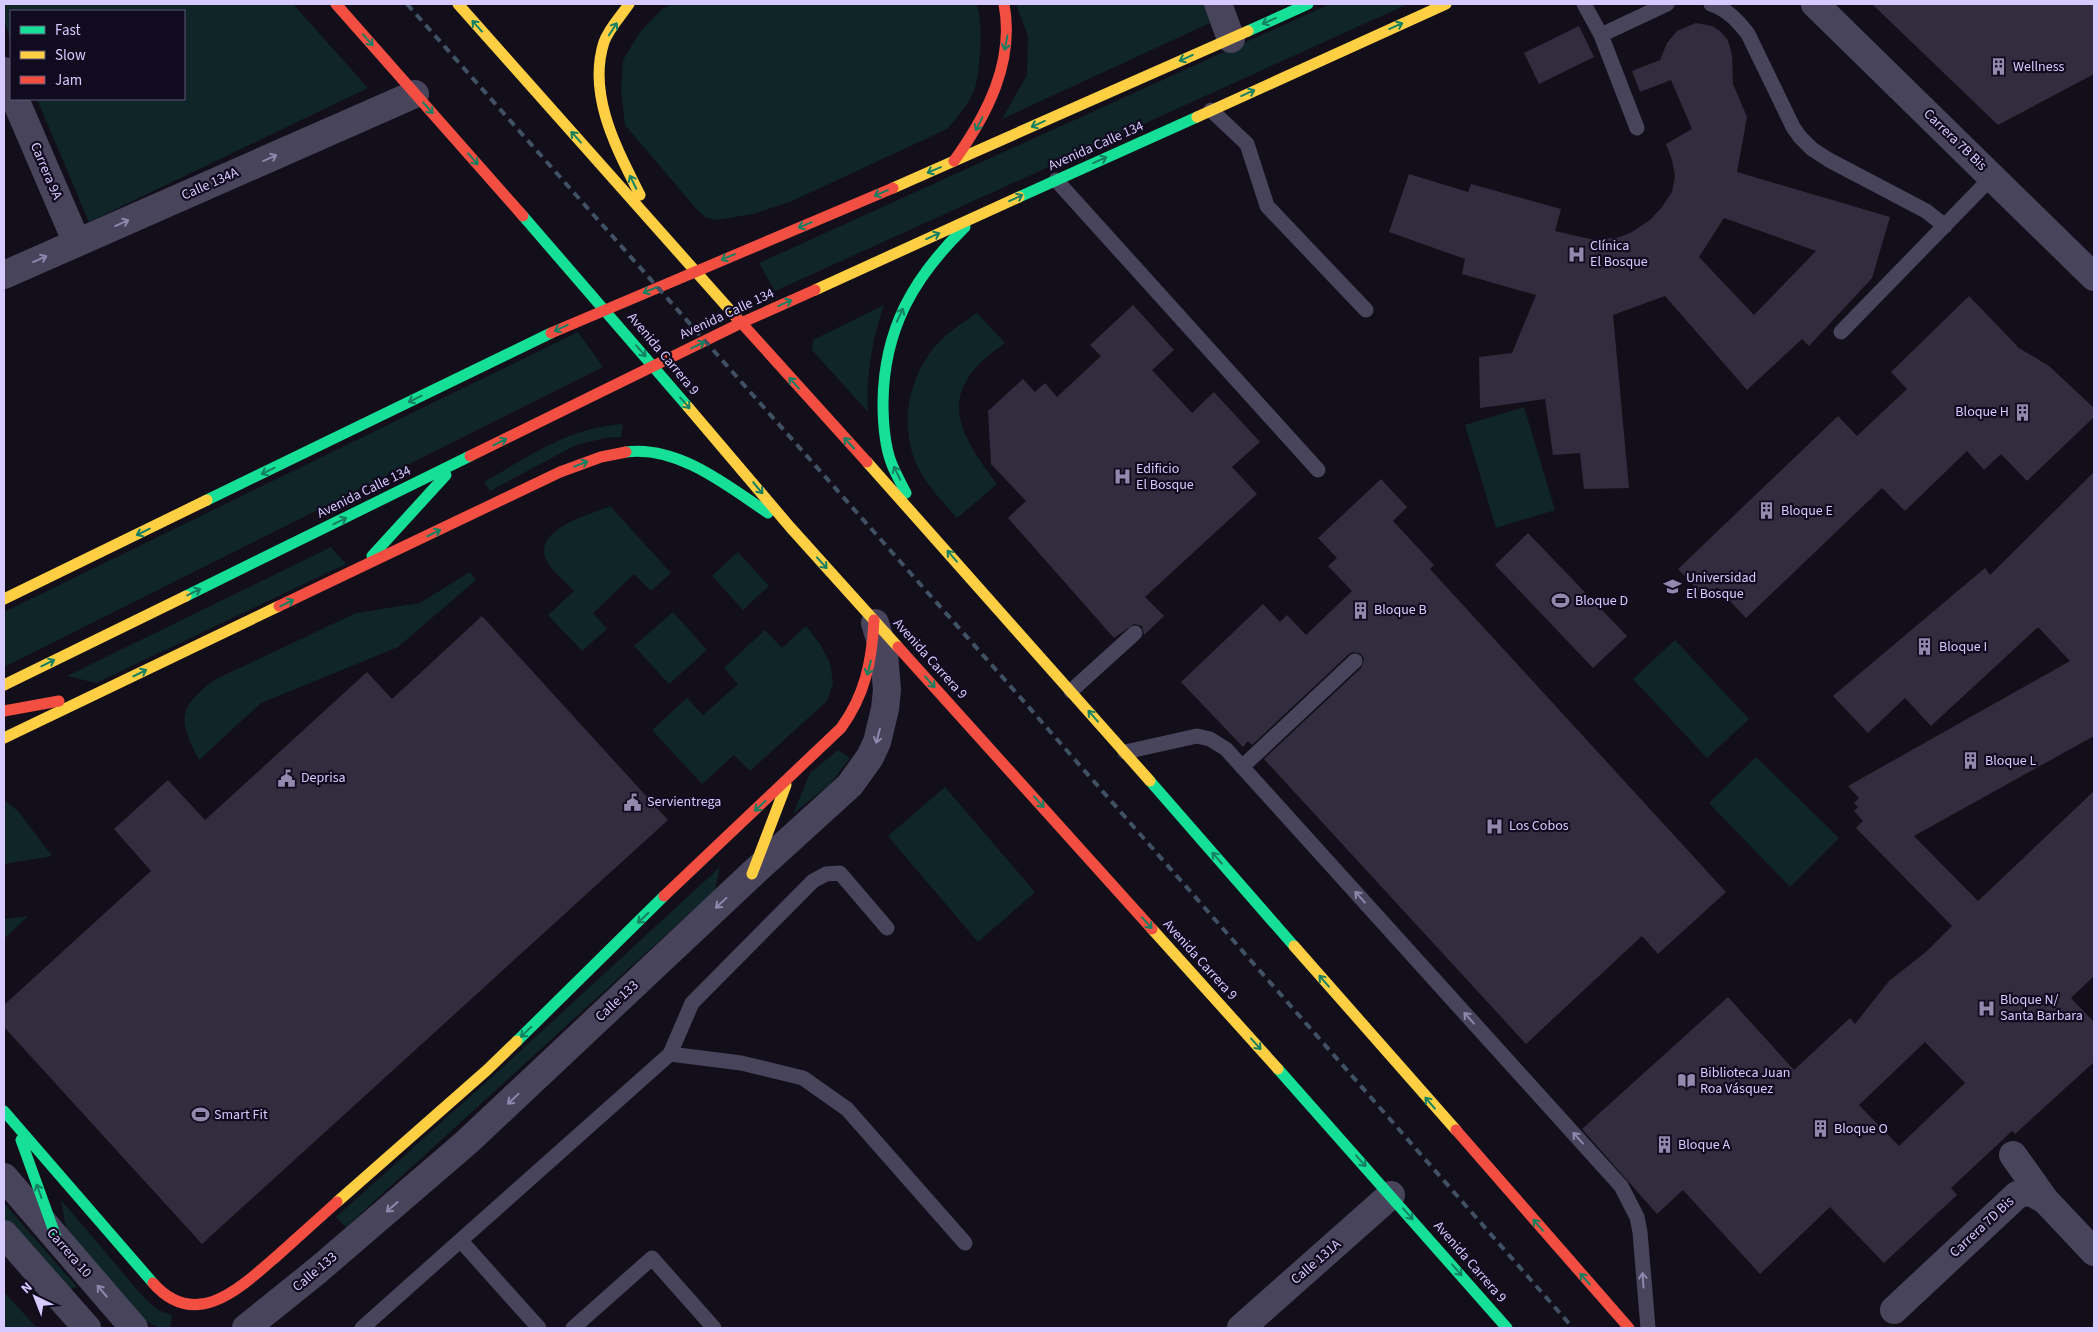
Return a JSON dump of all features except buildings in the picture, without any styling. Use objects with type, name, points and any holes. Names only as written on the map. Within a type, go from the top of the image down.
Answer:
[{"type":"main road","name":"Avenida Carrera 9","points":[[336,4],[605,309],[790,526],[1392,1195],[1507,1328]]},
{"type":"main road","points":[[458,4],[694,271],[918,517],[1629,1328]]},
{"type":"main road","points":[[629,4],[604,42],[599,66],[602,99],[620,155],[655,226]]},
{"type":"main road","points":[[954,162],[976,130],[991,100],[1008,36],[1004,4]]},
{"type":"main road","points":[[4,599],[548,334],[954,162],[1308,4]]},
{"type":"main road","name":"Avenida Calle 134","points":[[4,685],[741,323],[1446,4]]},
{"type":"main road","points":[[918,517],[891,461],[883,420],[883,379],[890,338],[908,300],[925,273],[956,235],[977,216]]},
{"type":"main road","points":[[4,738],[560,472],[608,455],[650,452],[670,456],[691,465],[790,526]]},
{"type":"main road","points":[[363,567],[456,464]]},
{"type":"main road","points":[[4,1111],[158,1289],[167,1296],[195,1307],[227,1297],[260,1271],[480,1077],[708,854],[841,728],[854,712],[862,695],[873,652],[874,620]]},
{"type":"main road","points":[[4,711],[96,694]]},
{"type":"main road","points":[[752,874],[788,779]]},
{"type":"main road","points":[[15,1123],[56,1237]]},
{"type":"street","points":[[1218,4],[1231,39]]},
{"type":"street","name":"Carrera 7B Bis","points":[[1815,4],[2094,277]]},
{"type":"street","points":[[4,71],[10,86]]},
{"type":"street","name":"Calle 134A","points":[[4,275],[416,94]]},
{"type":"street","name":"Carrera 9A","points":[[15,100],[77,243]]},
{"type":"street","name":"Calle 133","points":[[246,1328],[318,1270],[467,1142],[752,874],[850,785],[874,749],[885,709],[887,690],[884,653],[874,620]]},
{"type":"street","points":[[2013,1155],[2045,1200],[2094,1252]]},
{"type":"street","name":"Carrera 10","points":[[4,1178],[134,1328]]},
{"type":"street","name":"Carrera 7D Bis","points":[[1894,1310],[2016,1195],[2030,1192],[2045,1200]]},
{"type":"street","name":"Calle 131A","points":[[1241,1328],[1392,1195]]},
{"type":"street","points":[[4,1234],[87,1328]]},
{"type":"lane","points":[[1584,4],[1601,35],[1637,128]]},
{"type":"lane","points":[[1601,35],[1667,4]]},
{"type":"lane","points":[[1711,4],[1729,13],[1748,34],[1793,127],[1812,149],[1926,211],[1945,226]]},
{"type":"lane","points":[[1211,110],[1247,144],[1267,206],[1366,310]]},
{"type":"lane","points":[[1841,332],[1992,177]]},
{"type":"lane","points":[[1056,180],[1318,470]]},
{"type":"lane","points":[[1071,691],[1135,634]]},
{"type":"lane","points":[[1242,767],[1355,661]]},
{"type":"lane","points":[[1125,752],[1197,736],[1210,739],[1226,750],[1242,767],[1621,1186],[1630,1201],[1638,1225],[1648,1328]]},
{"type":"lane","points":[[362,1328],[670,1054],[692,1003],[813,881],[826,874],[840,873],[887,928]]},
{"type":"lane","points":[[670,1054],[741,1063],[803,1078],[847,1109],[965,1243]]},
{"type":"lane","points":[[460,1241],[539,1328]]},
{"type":"lane","points":[[573,1328],[652,1258],[714,1328]]},
{"type":"green space","points":[[4,4],[293,4],[368,88],[89,222],[37,100],[185,100],[185,10],[10,10],[10,37],[4,22]]},
{"type":"green space","points":[[673,4],[976,4],[981,33],[975,88],[967,104],[947,129],[792,201],[753,214],[716,220],[707,218],[699,212],[625,125],[621,92],[623,60],[640,32],[662,9]]},
{"type":"green space","points":[[1016,4],[1203,4],[1210,23],[1002,119],[1027,75],[1028,36]]},
{"type":"green space","points":[[1330,4],[1408,4],[775,291],[759,263]]},
{"type":"green space","points":[[884,305],[876,331],[871,358],[868,412],[812,350],[813,340]]},
{"type":"green space","points":[[977,313],[1005,343],[983,360],[969,377],[961,393],[959,409],[962,426],[970,444],[997,484],[957,518],[929,485],[914,457],[909,439],[909,404],[913,387],[929,355],[944,337]]},
{"type":"green space","points":[[578,332],[603,367],[4,667],[4,612]]},
{"type":"green space","points":[[1524,407],[1555,510],[1496,528],[1465,425]]},
{"type":"green space","points":[[623,424],[621,437],[605,438],[576,445],[490,491],[484,482],[550,444],[584,431]]},
{"type":"green space","points":[[610,506],[671,573],[651,591],[634,574],[593,613],[607,629],[582,651],[548,615],[574,591],[548,563],[544,551],[546,541],[564,526],[576,519]]},
{"type":"green space","points":[[331,547],[346,564],[96,683],[67,676]]},
{"type":"green space","points":[[738,552],[769,586],[743,610],[712,576]]},
{"type":"green space","points":[[470,572],[476,580],[398,647],[261,703],[199,760],[188,735],[185,716],[187,708],[193,699],[214,680],[356,613],[420,603]]},
{"type":"green space","points":[[673,612],[707,650],[669,684],[634,646]]},
{"type":"green space","points":[[806,626],[820,644],[830,663],[833,683],[827,701],[750,771],[734,755],[702,784],[652,730],[687,698],[703,715],[738,684],[724,668],[765,630],[782,648]]},
{"type":"green space","points":[[1675,640],[1749,719],[1707,758],[1633,679]]},
{"type":"green space","points":[[838,750],[850,758],[830,784],[793,814],[810,773]]},
{"type":"green space","points":[[1756,757],[1839,838],[1790,887],[1709,803]]},
{"type":"green space","points":[[945,787],[1035,892],[978,942],[888,836]]},
{"type":"green space","points":[[4,800],[18,811],[52,856],[4,864]]},
{"type":"green space","points":[[720,867],[715,890],[346,1227],[336,1217],[504,1066]]},
{"type":"green space","points":[[28,916],[4,939],[4,919]]},
{"type":"green space","points":[[61,1200],[146,1300],[158,1310],[172,1315],[170,1328],[157,1327],[144,1320],[67,1234]]},
{"type":"green space","points":[[4,1203],[77,1287],[66,1290],[4,1218]]},
{"type":"green space","points":[[4,1292],[37,1328],[4,1328]]},
{"type":"railway","points":[[407,4],[1005,680],[1573,1328]]},
{"type":"traffic: fast","points":[[1248,31],[1308,4]]},
{"type":"traffic: fast","points":[[1019,197],[1197,117]]},
{"type":"traffic: fast","points":[[523,216],[688,407]]},
{"type":"traffic: fast","points":[[906,493],[891,462],[884,432],[883,402],[889,350],[905,306],[917,285],[931,265],[965,227]]},
{"type":"traffic: fast","points":[[207,500],[551,333]]},
{"type":"traffic: fast","points":[[626,452],[645,452],[683,461],[719,480],[768,513]]},
{"type":"traffic: fast","points":[[186,596],[470,456]]},
{"type":"traffic: fast","points":[[372,556],[446,475]]},
{"type":"traffic: fast","points":[[1150,781],[1294,946]]},
{"type":"traffic: fast","points":[[517,1041],[664,896]]},
{"type":"traffic: fast","points":[[1278,1069],[1507,1328]]},
{"type":"traffic: fast","points":[[4,1111],[153,1283]]},
{"type":"traffic: fast","points":[[21,1140],[56,1237]]},
{"type":"traffic: slow","points":[[458,4],[737,318]]},
{"type":"traffic: slow","points":[[629,4],[612,27],[604,42],[599,82],[607,121],[622,159],[640,195]]},
{"type":"traffic: slow","points":[[1197,117],[1446,4]]},
{"type":"traffic: slow","points":[[893,188],[1248,31]]},
{"type":"traffic: slow","points":[[815,290],[1019,197]]},
{"type":"traffic: slow","points":[[688,407],[790,527],[898,647]]},
{"type":"traffic: slow","points":[[867,462],[1150,781]]},
{"type":"traffic: slow","points":[[4,599],[207,500]]},
{"type":"traffic: slow","points":[[4,685],[186,596]]},
{"type":"traffic: slow","points":[[4,738],[279,606]]},
{"type":"traffic: slow","points":[[752,874],[786,785]]},
{"type":"traffic: slow","points":[[1152,929],[1278,1069]]},
{"type":"traffic: slow","points":[[1294,946],[1456,1130]]},
{"type":"traffic: slow","points":[[337,1202],[487,1070],[517,1041]]},
{"type":"traffic: jam","points":[[336,4],[523,216]]},
{"type":"traffic: jam","points":[[954,161],[977,125],[996,87],[1005,47],[1004,4]]},
{"type":"traffic: jam","points":[[551,333],[893,188]]},
{"type":"traffic: jam","points":[[470,456],[741,323],[815,290]]},
{"type":"traffic: jam","points":[[737,318],[867,462]]},
{"type":"traffic: jam","points":[[279,606],[560,472],[601,457],[626,452]]},
{"type":"traffic: jam","points":[[664,896],[841,728],[856,703],[866,677],[874,620]]},
{"type":"traffic: jam","points":[[898,647],[1152,929]]},
{"type":"traffic: jam","points":[[4,711],[59,701]]},
{"type":"traffic: jam","points":[[1456,1130],[1629,1328]]},
{"type":"traffic: jam","points":[[153,1283],[169,1297],[185,1304],[202,1304],[218,1300],[248,1280],[337,1202]]},
{"type":"place","name":"Wellness","points":[[1999,67]]},
{"type":"place","name":"Clínica El Bosque","points":[[1576,254]]},
{"type":"place","name":"Bloque H","points":[[2023,412]]},
{"type":"place","name":"Edificio El Bosque","points":[[1122,477]]},
{"type":"place","name":"Bloque E","points":[[1767,511]]},
{"type":"place","name":"Universidad El Bosque","points":[[1672,586]]},
{"type":"place","name":"Bloque D","points":[[1561,601]]},
{"type":"place","name":"Bloque B","points":[[1360,610]]},
{"type":"place","name":"Bloque I","points":[[1925,647]]},
{"type":"place","name":"Bloque L","points":[[1971,761]]},
{"type":"place","name":"Deprisa","points":[[287,778]]},
{"type":"place","name":"Servientrega","points":[[633,802]]},
{"type":"place","name":"Los Cobos","points":[[1495,826]]},
{"type":"place","name":"Bloque N/ Santa Barbara","points":[[1986,1008]]},
{"type":"place","name":"Biblioteca Juan Roa Vásquez","points":[[1686,1081]]},
{"type":"place","name":"Smart Fit","points":[[200,1115]]},
{"type":"place","name":"Bloque O","points":[[1820,1129]]},
{"type":"place","name":"Bloque A","points":[[1664,1145]]}]
